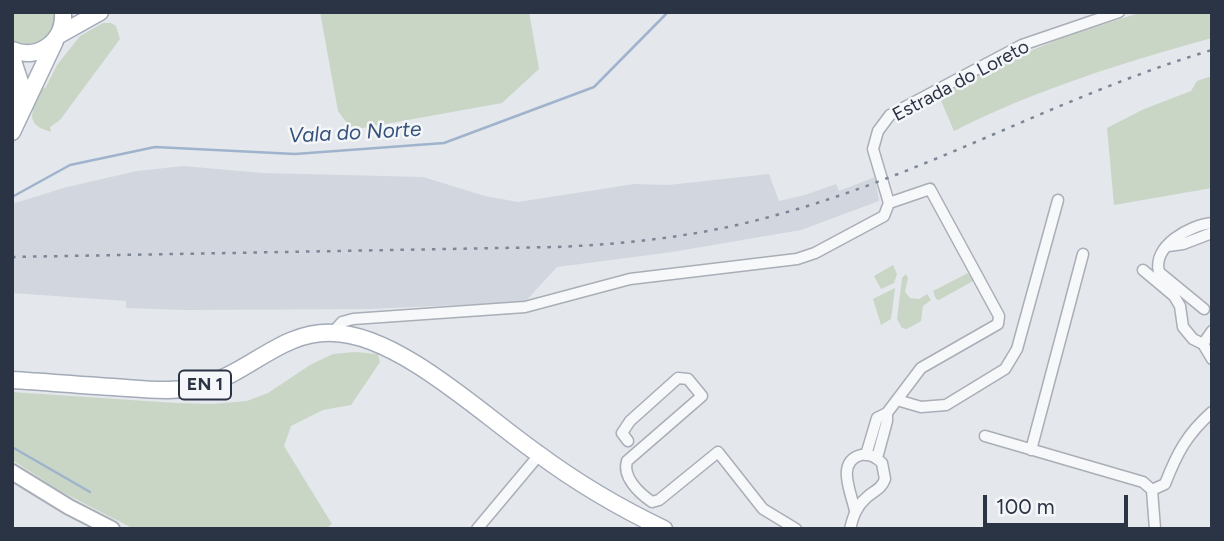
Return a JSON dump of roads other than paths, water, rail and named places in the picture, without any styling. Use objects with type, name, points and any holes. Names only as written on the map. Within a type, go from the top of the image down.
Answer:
[{"type":"main road","points":[[14,128],[57,38],[63,12]]},
{"type":"main road","points":[[12,50],[33,53],[41,51],[100,12]]},
{"type":"main road","points":[[12,58],[20,82],[14,128]]},
{"type":"main road","name":"EN 1","points":[[12,380],[181,390],[221,379],[296,337],[333,332],[361,338],[416,364],[539,455],[619,506],[664,529]]},
{"type":"street","name":"Estrada do Loreto","points":[[890,204],[873,149],[878,131],[890,115],[1022,45],[1119,12]]},
{"type":"street","points":[[333,332],[342,322],[353,319],[525,307],[630,279],[797,259],[815,253],[884,216],[890,204],[930,190],[999,316],[998,324],[921,369],[887,413],[877,418],[866,454]]},
{"type":"street","points":[[897,400],[921,407],[946,405],[1004,369],[1017,349],[1058,200]]},
{"type":"street","points":[[1208,309],[1158,272],[1157,264],[1160,254],[1178,236],[1212,223]]},
{"type":"street","points":[[1167,246],[1212,233]]},
{"type":"street","points":[[1031,450],[1083,254]]},
{"type":"street","points":[[1143,270],[1174,296],[1182,314],[1183,327],[1193,339],[1203,345],[1212,359]]},
{"type":"street","points":[[1182,314],[1194,309],[1208,309]]},
{"type":"street","points":[[1203,345],[1212,331]]},
{"type":"street","points":[[628,441],[622,433],[630,421],[678,378],[688,379],[702,396],[627,461],[626,475],[652,502],[659,500],[718,452],[763,509],[796,529]]},
{"type":"street","points":[[1152,490],[1166,484],[1176,458],[1194,427],[1212,412]]},
{"type":"street","points":[[877,458],[887,413]]},
{"type":"street","points":[[985,436],[1143,482],[1152,490],[1155,529]]},
{"type":"street","points":[[850,529],[855,511],[868,495],[879,490],[885,479],[884,468],[877,458],[866,454],[854,458],[846,469],[846,480],[852,491],[855,511]]},
{"type":"street","points":[[477,529],[539,455]]},
{"type":"street","points":[[12,472],[69,507],[112,529]]},
{"type":"waterway","name":"Vala do Norte","points":[[12,197],[70,165],[155,147],[295,154],[444,143],[594,87],[668,12]]},
{"type":"waterway","points":[[12,447],[90,492]]},
{"type":"railway","points":[[12,257],[555,247],[612,244],[697,233],[780,214],[835,197],[943,156],[1103,88],[1212,50]]}]
